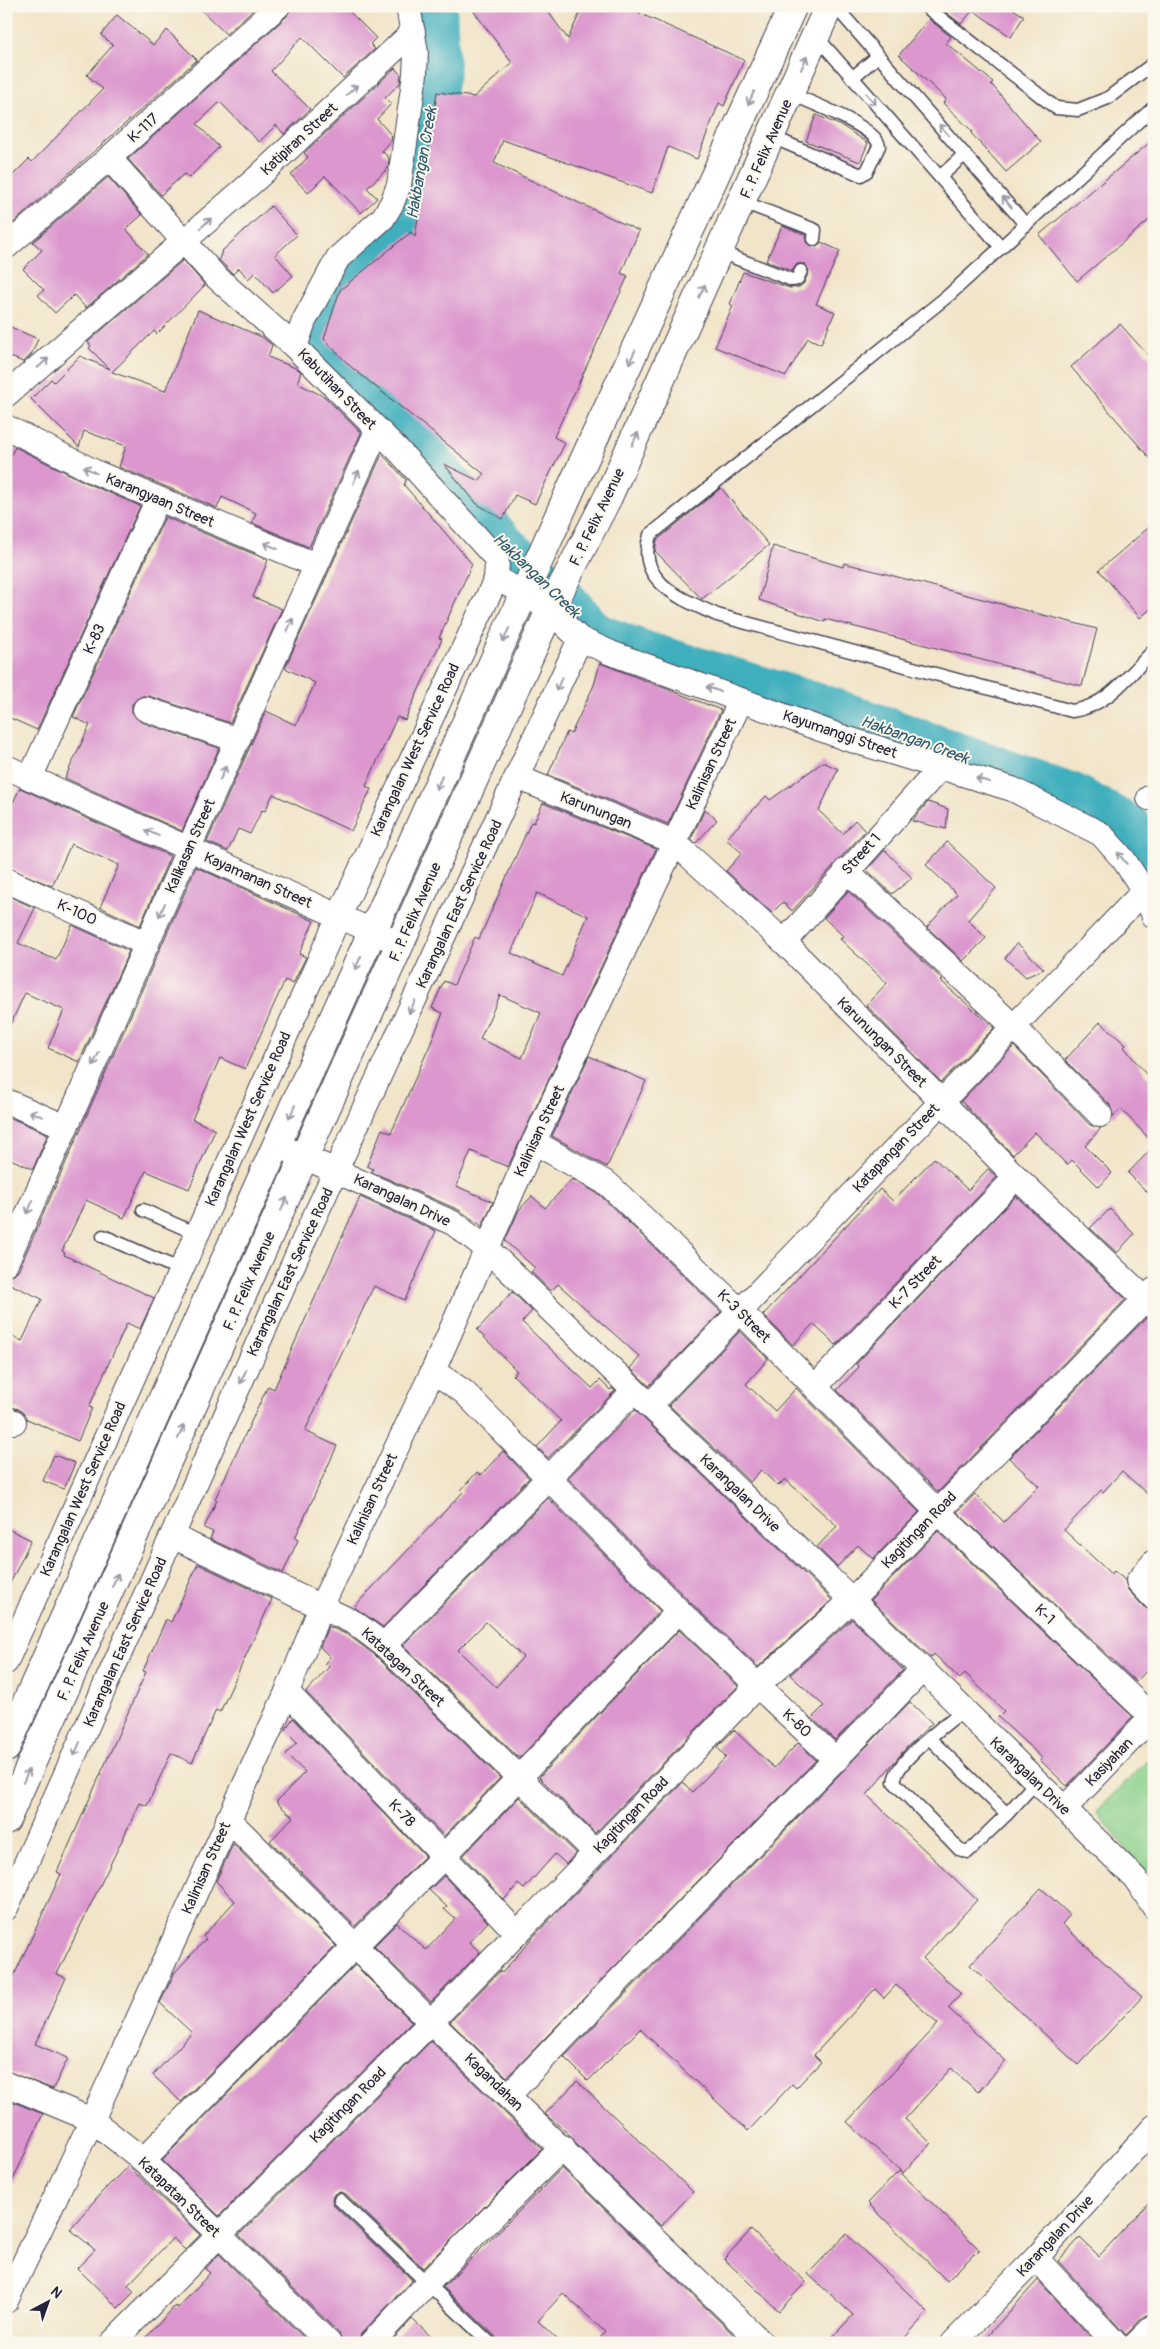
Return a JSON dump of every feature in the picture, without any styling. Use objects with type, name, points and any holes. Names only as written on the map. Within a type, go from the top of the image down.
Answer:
[{"type":"main road","name":"F. P. Felix Avenue","points":[[6,1748],[574,482],[793,6]]},
{"type":"main road","name":"F. P. Felix Avenue","points":[[6,1820],[550,610],[608,497],[743,202],[829,6]]},
{"type":"main road","points":[[643,333],[676,348]]},
{"type":"main road","points":[[574,482],[608,497]]},
{"type":"street","name":"K-117","points":[[6,247],[110,158],[278,6]]},
{"type":"street","name":"Kabutihan Street","points":[[408,6],[413,32],[415,74],[399,185],[392,203],[372,230],[338,258],[304,321],[295,347],[399,451],[494,556],[497,563],[496,579]]},
{"type":"street","name":"Katipiran Street","points":[[6,395],[183,243],[413,32]]},
{"type":"street","points":[[110,158],[183,243],[239,299],[295,347]]},
{"type":"street","name":"Karangyaan Street","points":[[6,427],[97,473],[316,565]]},
{"type":"street","name":"Kalikasan Street","points":[[6,1263],[188,850],[377,431]]},
{"type":"street","name":"K-83","points":[[30,778],[158,499]]},
{"type":"street","points":[[496,579],[525,592],[550,610]]},
{"type":"street","name":"Karangalan West Service Road","points":[[6,1662],[339,916],[496,579]]},
{"type":"street","name":"Kayumanggi Street","points":[[550,610],[580,639],[611,654],[845,738],[1012,789],[1101,834],[1124,860],[1144,891],[1154,916]]},
{"type":"street","name":"Karangalan East Service Road","points":[[6,1908],[337,1171],[580,639]]},
{"type":"street","name":"Kalinisan Street","points":[[6,2300],[92,2120],[287,1692],[321,1607],[433,1371],[534,1142],[741,700]]},
{"type":"street","points":[[145,709],[238,740]]},
{"type":"street","name":"Kayamanan Street","points":[[6,767],[401,944]]},
{"type":"street","name":"Street 1","points":[[784,942],[846,870],[941,767]]},
{"type":"street","name":"Karunungan","points":[[517,778],[674,842]]},
{"type":"street","name":"Karunungan Street","points":[[674,842],[784,942],[1016,1177],[1151,1299]]},
{"type":"street","points":[[846,870],[1013,1026],[1100,1115]]},
{"type":"street","name":"K-100","points":[[6,880],[147,944]]},
{"type":"street","name":"Katapangan Street","points":[[384,1645],[550,1479],[739,1310],[1144,891]]},
{"type":"street","points":[[6,1101],[66,1127]]},
{"type":"street","name":"K-3 Street","points":[[534,1142],[608,1184],[739,1310],[937,1511]]},
{"type":"street","name":"Karangalan Drive","points":[[277,1144],[453,1223],[486,1248],[852,1600],[1135,1878],[1154,1907]]},
{"type":"street","name":"K-7 Street","points":[[815,1387],[1016,1177]]},
{"type":"street","name":"Kagitingan Road","points":[[112,2343],[431,2022],[757,1686],[852,1600],[937,1511],[1151,1299]]},
{"type":"street","name":"K-80","points":[[433,1371],[464,1392],[679,1611],[836,1760]]},
{"type":"street","name":"K-1","points":[[937,1511],[1153,1716]]},
{"type":"street","name":"Katatagan Street","points":[[172,1536],[355,1623],[384,1645],[595,1852]]},
{"type":"street","points":[[1146,1590],[1154,1562]]},
{"type":"street","points":[[143,2160],[444,1856],[679,1611]]},
{"type":"street","points":[[508,2096],[634,1963],[836,1760],[922,1670]]},
{"type":"street","name":"K-78","points":[[287,1692],[518,1933]]},
{"type":"street","name":"Kasiyahan","points":[[1064,1809],[1153,1716]]},
{"type":"street","name":"Kagandahan","points":[[228,1819],[431,2022],[762,2343]]},
{"type":"street","name":"Katapatan Street","points":[[6,2084],[92,2120],[143,2160],[329,2343]]},
{"type":"street","name":"Karangalan Drive","points":[[953,2343],[1036,2258],[1154,2127]]},
{"type":"street","points":[[371,2343],[562,2147]]},
{"type":"street","points":[[1036,2258],[1116,2343]]},
{"type":"street","points":[[1137,2343],[1154,2326]]},
{"type":"lane","points":[[835,6],[1026,225]]},
{"type":"lane","points":[[925,6],[1056,108],[1078,110],[1108,98],[1154,63]]},
{"type":"lane","points":[[816,36],[1001,247]]},
{"type":"lane","points":[[852,78],[878,56]]},
{"type":"lane","points":[[772,137],[860,175],[867,170],[879,146],[876,137],[860,125],[791,94]]},
{"type":"lane","points":[[1154,107],[949,295],[650,536],[646,547],[646,562],[652,575],[681,598],[717,615],[1072,711],[1086,709],[1108,697],[1154,650]]},
{"type":"lane","points":[[940,177],[965,154]]},
{"type":"lane","points":[[743,202],[815,230],[814,239]]},
{"type":"lane","points":[[720,252],[792,280],[797,280],[801,271]]},
{"type":"lane","points":[[143,1210],[197,1234]]},
{"type":"lane","points":[[103,1236],[181,1270]]},
{"type":"lane","points":[[963,1710],[928,1738],[900,1768],[895,1775],[894,1782],[959,1850],[968,1852],[1036,1782]]},
{"type":"lane","points":[[928,1738],[1007,1814]]},
{"type":"lane","points":[[340,2200],[490,2343]]},
{"type":"green space","points":[[1154,1754],[1154,1884],[1096,1811]]},
{"type":"building","points":[[197,6],[257,6],[226,34]]},
{"type":"building","points":[[291,6],[344,6],[376,38],[370,44],[375,49],[343,78],[302,37],[271,71],[310,109],[284,134],[276,125],[259,142],[220,102],[197,124],[219,147],[189,178],[184,174],[161,195],[128,159],[287,16]]},
{"type":"building","points":[[470,6],[544,6],[568,39],[583,6],[623,6],[744,60],[724,106],[719,103],[697,159],[668,147],[652,193],[503,140],[494,163],[639,231],[621,273],[628,276],[554,437],[565,443],[535,504],[515,495],[503,519],[477,504],[444,464],[479,481],[484,474],[350,366],[324,339],[340,290],[411,232],[415,237],[437,92],[474,97],[512,63]]},
{"type":"building","points":[[1008,6],[1024,16],[1011,37],[973,10],[961,24],[939,7]]},
{"type":"building","points":[[117,15],[153,45],[167,30],[197,60],[13,223],[6,216],[6,182],[29,159],[32,162],[103,89],[87,75],[113,45],[101,35]]},
{"type":"building","points":[[929,19],[951,37],[946,43],[993,82],[991,84],[1041,142],[1006,172],[971,133],[972,131],[943,103],[946,99],[899,55]]},
{"type":"building","points":[[395,68],[401,75],[400,83],[385,98],[391,104],[377,119],[392,136],[391,141],[382,151],[389,158],[388,168],[367,188],[377,198],[361,213],[325,176],[308,193],[291,175],[308,157],[304,153]]},
{"type":"building","points":[[816,115],[842,126],[868,143],[860,162],[806,141]]},
{"type":"building","points":[[1154,139],[1154,216],[1077,281],[1039,235]]},
{"type":"building","points":[[108,177],[142,215],[126,229],[148,254],[86,308],[74,295],[55,313],[38,295],[44,290],[23,269],[42,250],[33,242]]},
{"type":"building","points":[[271,206],[297,235],[275,255],[293,276],[273,293],[255,273],[248,279],[239,268],[233,274],[219,260],[222,251]]},
{"type":"building","points":[[782,226],[806,235],[806,242],[810,246],[817,247],[821,242],[840,251],[816,304],[835,312],[821,344],[808,338],[786,376],[715,347],[733,306],[730,304],[743,272],[790,288],[799,287],[804,283],[809,271],[805,264],[797,264],[792,271],[766,261]]},
{"type":"building","points":[[183,260],[205,285],[157,334],[154,331],[112,372],[165,391],[198,310],[262,337],[272,345],[268,357],[298,369],[301,372],[297,383],[325,397],[361,433],[309,547],[252,523],[256,513],[222,497],[217,508],[119,467],[126,446],[84,431],[79,447],[31,399],[51,379],[54,382],[80,356],[110,369],[89,348],[91,346],[88,342]]},
{"type":"building","points":[[1120,324],[1154,362],[1154,463],[1071,367]]},
{"type":"building","points":[[6,325],[38,339],[31,355],[23,362],[6,355]]},
{"type":"building","points":[[15,447],[91,485],[140,506],[37,730],[6,716],[6,465]]},
{"type":"building","points":[[382,454],[406,480],[404,485],[472,564],[439,638],[442,639],[405,720],[397,717],[366,786],[371,789],[351,831],[273,794],[265,811],[262,810],[250,834],[238,829],[228,851],[207,842],[266,711],[296,725],[315,683],[285,668]]},
{"type":"building","points":[[721,488],[769,545],[702,599],[655,551],[657,540]]},
{"type":"building","points":[[165,517],[268,560],[253,597],[282,609],[230,723],[149,696],[142,696],[132,704],[132,712],[141,722],[219,748],[182,831],[65,778],[90,725],[73,717]]},
{"type":"building","points":[[1154,523],[1154,606],[1140,618],[1099,570]]},
{"type":"building","points":[[773,546],[843,567],[844,563],[1097,629],[1082,686],[825,619],[825,622],[759,600]]},
{"type":"building","points":[[600,663],[721,710],[668,824],[548,775],[567,732],[571,734],[594,685]]},
{"type":"building","points":[[823,762],[838,769],[819,811],[843,834],[855,820],[865,831],[792,911],[783,902],[772,913],[726,871],[742,853],[726,839],[766,796],[770,800]]},
{"type":"building","points":[[20,788],[170,856],[140,926],[100,907],[119,865],[71,844],[52,886],[6,867],[6,817]]},
{"type":"building","points":[[928,802],[948,809],[946,829],[912,821]]},
{"type":"building","points":[[543,803],[656,849],[508,1167],[471,1151],[456,1186],[493,1202],[482,1226],[459,1210],[372,1172],[373,1169],[367,1166],[382,1129],[391,1133],[430,1045],[443,1013],[432,1008],[444,981],[454,985],[475,937],[479,939],[531,822],[534,823]],"holes":[[[537,893],[588,916],[562,976],[511,953]],[[500,995],[541,1013],[522,1058],[480,1039]]]},
{"type":"building","points":[[705,809],[717,820],[696,843],[691,839]]},
{"type":"building","points":[[947,842],[996,888],[968,920],[986,938],[963,961],[927,927],[957,894],[926,865]]},
{"type":"building","points":[[885,850],[912,878],[892,894],[867,870]]},
{"type":"building","points":[[196,867],[314,921],[299,954],[306,957],[293,984],[285,980],[245,1069],[220,1058],[192,1119],[215,1130],[189,1189],[146,1171],[124,1218],[86,1200],[62,1251],[65,1253],[64,1255],[154,1298],[140,1329],[127,1323],[89,1407],[92,1408],[78,1441],[27,1419],[19,1409],[6,1406],[6,1333],[22,1341],[42,1299],[6,1282],[6,1277],[14,1274],[19,1269]]},
{"type":"building","points":[[848,891],[943,980],[941,981],[994,1028],[941,1082],[866,1005],[887,983],[840,939],[843,936],[824,918]]},
{"type":"building","points":[[6,895],[35,908],[18,943],[56,960],[72,925],[129,951],[79,1062],[48,1048],[64,1010],[25,993],[6,1034]]},
{"type":"building","points":[[1017,943],[1044,969],[1026,977],[1005,958]]},
{"type":"building","points":[[1100,1022],[1126,1045],[1124,1047],[1154,1084],[1154,1144],[1121,1109],[1113,1116],[1110,1105],[1065,1060]]},
{"type":"building","points":[[1014,1046],[1090,1125],[1101,1128],[1085,1146],[1112,1173],[1099,1187],[1072,1160],[1067,1165],[1035,1132],[1013,1155],[961,1101]]},
{"type":"building","points":[[589,1056],[646,1081],[607,1167],[552,1136]]},
{"type":"building","points":[[6,1116],[48,1134],[33,1169],[6,1157]]},
{"type":"building","points":[[1154,1146],[1154,1199],[1128,1173]]},
{"type":"building","points":[[934,1158],[968,1190],[988,1169],[997,1177],[836,1345],[813,1324],[793,1345],[763,1315],[880,1189],[893,1201]]},
{"type":"building","points":[[572,1179],[600,1195],[721,1312],[649,1386],[630,1368],[640,1357],[558,1284],[551,1291],[531,1272],[535,1268],[505,1241],[519,1210],[532,1196],[545,1208]]},
{"type":"building","points":[[1016,1196],[1126,1299],[938,1492],[837,1390],[859,1367],[856,1364]]},
{"type":"building","points":[[360,1197],[436,1231],[405,1300],[374,1286],[305,1431],[337,1446],[295,1538],[298,1540],[283,1573],[210,1539],[213,1532],[204,1528],[217,1500],[215,1499],[268,1386],[274,1389]]},
{"type":"building","points":[[1110,1209],[1134,1234],[1117,1253],[1090,1228]]},
{"type":"building","points":[[512,1292],[532,1311],[522,1322],[592,1388],[600,1380],[610,1390],[612,1388],[615,1391],[548,1458],[537,1447],[561,1421],[513,1375],[517,1371],[477,1330]]},
{"type":"building","points":[[1146,1318],[1154,1322],[1154,1500],[1122,1471],[1103,1492],[1101,1490],[1064,1530],[1111,1574],[1114,1571],[1125,1580],[1128,1590],[1144,1607],[1154,1611],[1154,1663],[1136,1682],[957,1512],[975,1494],[1004,1522],[1039,1486],[1009,1458]]},
{"type":"building","points":[[740,1331],[768,1359],[746,1384],[775,1411],[796,1388],[919,1512],[873,1559],[858,1545],[837,1567],[817,1547],[837,1526],[785,1479],[778,1486],[761,1470],[750,1482],[669,1405]]},
{"type":"building","points":[[635,1410],[832,1600],[758,1667],[689,1601],[568,1478]]},
{"type":"building","points":[[503,1451],[529,1478],[383,1627],[354,1607],[463,1492],[461,1490],[477,1472],[481,1475]]},
{"type":"building","points":[[54,1455],[75,1463],[64,1489],[43,1481]]},
{"type":"building","points":[[548,1498],[660,1611],[519,1758],[403,1645]],"holes":[[[486,1622],[523,1657],[496,1687],[458,1650]]]},
{"type":"building","points":[[6,1528],[31,1540],[6,1592]]},
{"type":"building","points":[[938,1531],[1133,1717],[1067,1786],[1040,1760],[1042,1758],[998,1717],[1004,1711],[965,1673],[960,1679],[934,1654],[931,1658],[871,1600]]},
{"type":"building","points":[[198,1564],[272,1599],[220,1712],[216,1710],[192,1763],[171,1753],[147,1806],[140,1803],[57,1974],[66,1978],[35,2044],[68,2058],[53,2089],[6,2071],[6,1993],[61,1874],[57,1872],[146,1672],[143,1671],[166,1619],[171,1622]]},
{"type":"building","points":[[852,1619],[903,1670],[835,1740],[812,1718],[824,1706],[790,1675]]},
{"type":"building","points":[[328,1626],[348,1635],[375,1655],[500,1778],[444,1836],[306,1692],[329,1667],[325,1663],[330,1657],[320,1647]]},
{"type":"building","points":[[679,1630],[738,1686],[595,1833],[539,1777]]},
{"type":"building","points":[[910,1702],[932,1723],[906,1748],[867,1795],[977,1900],[923,1958],[961,1994],[948,2008],[1006,2061],[978,2092],[951,2068],[905,2119],[931,2143],[903,2173],[847,2122],[938,2024],[896,1985],[884,1998],[875,1989],[814,2055],[821,2062],[796,2088],[792,2084],[748,2131],[640,2029],[588,2081],[564,2057]]},
{"type":"building","points":[[293,1718],[425,1856],[355,1926],[270,1841],[293,1817],[276,1802],[305,1772],[286,1754],[297,1742],[285,1730]]},
{"type":"building","points":[[734,1730],[774,1768],[798,1743],[816,1760],[507,2077],[450,2022],[500,1971],[502,1973],[533,1937],[683,1782],[692,1792],[726,1757],[717,1747]]},
{"type":"building","points":[[519,1797],[576,1853],[566,1864],[555,1854],[524,1889],[518,1884],[504,1900],[463,1856]]},
{"type":"building","points":[[233,1844],[336,1946],[181,2102],[153,2075],[192,2033],[160,2003],[175,1972],[206,1939],[203,1936],[235,1901],[216,1881]]},
{"type":"building","points":[[444,1876],[488,1922],[469,1942],[480,1952],[431,2002],[374,1946],[397,1923],[426,1950],[455,1919],[444,1909],[447,1907],[429,1890]]},
{"type":"building","points":[[1041,1888],[1070,1915],[1062,1924],[1142,1997],[1078,2065],[970,1965]]},
{"type":"building","points":[[355,1965],[412,2022],[219,2216],[162,2160]]},
{"type":"building","points":[[431,2041],[542,2149],[423,2268],[346,2194],[341,2192],[334,2194],[332,2199],[334,2206],[412,2280],[361,2334],[358,2343],[342,2343],[339,2333],[239,2235]]},
{"type":"building","points":[[577,2081],[693,2192],[661,2226],[576,2144],[572,2137],[545,2114]]},
{"type":"building","points":[[6,2099],[43,2114],[6,2195]]},
{"type":"building","points":[[128,2166],[200,2235],[185,2250],[173,2238],[128,2285],[134,2292],[118,2308],[77,2268],[95,2250],[70,2229],[101,2193]]},
{"type":"building","points":[[562,2168],[742,2343],[596,2343],[605,2332],[563,2293],[538,2321],[561,2343],[498,2343],[496,2337],[443,2287]]},
{"type":"building","points":[[899,2171],[979,2249],[947,2281],[868,2203]]},
{"type":"building","points":[[1154,2197],[1154,2313],[1144,2316],[1126,2335],[1058,2261],[1080,2238],[1099,2256]]},
{"type":"building","points":[[751,2230],[806,2282],[779,2311],[724,2259]]},
{"type":"building","points":[[846,2234],[928,2312],[900,2343],[827,2343],[853,2315],[808,2274]]},
{"type":"building","points":[[219,2254],[309,2343],[141,2343],[175,2306],[178,2308],[210,2273],[205,2269]]},
{"type":"building","points":[[1038,2280],[1096,2343],[981,2343]]},
{"type":"building","points":[[412,2319],[438,2343],[390,2343]]},
{"type":"waterway","name":"Hakbangan Creek","points":[[435,6],[438,71],[410,226],[342,277],[316,344],[409,436],[504,545],[558,592],[595,634],[642,652],[831,709],[1073,795],[1130,827],[1154,865]]}]
